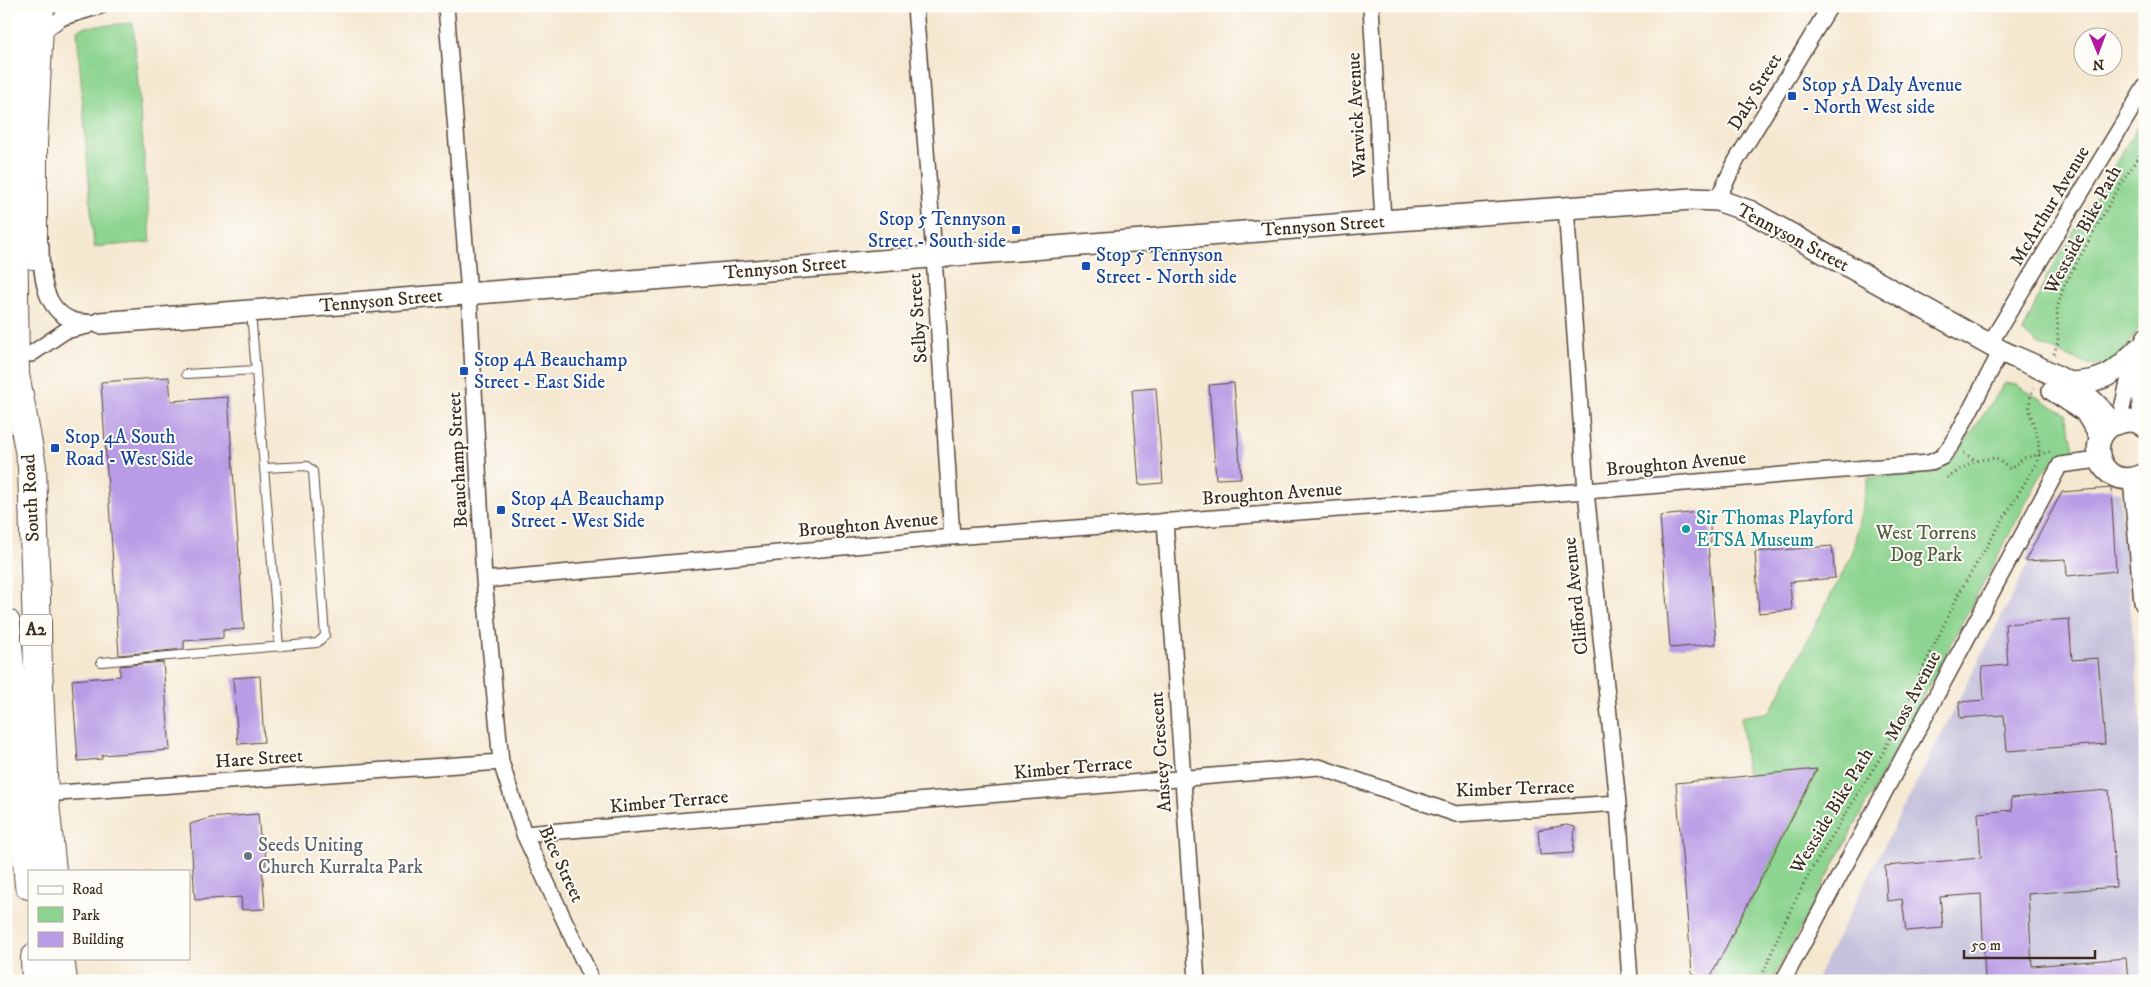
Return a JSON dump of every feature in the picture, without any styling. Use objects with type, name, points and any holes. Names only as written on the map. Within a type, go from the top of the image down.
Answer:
[{"type":"highway","name":"South Road","points":[[17,6],[12,121],[15,374],[32,466],[35,608],[24,801],[28,870]]},
{"type":"highway","points":[[32,466],[31,354],[34,143],[40,6]]},
{"type":"highway","name":"South Road","points":[[6,623],[17,770],[24,801],[52,870]]},
{"type":"highway","points":[[34,960],[36,981]]},
{"type":"highway","points":[[60,960],[63,981]]},
{"type":"street","points":[[38,34],[63,17],[94,6],[100,6]]},
{"type":"street","name":"Beauchamp Street","points":[[446,6],[469,294],[484,580],[501,762]]},
{"type":"street","name":"Selby Street","points":[[915,6],[934,256],[952,538]]},
{"type":"street","name":"Warwick Avenue","points":[[1371,6],[1383,221]]},
{"type":"street","name":"Daly Street","points":[[1717,200],[1736,161],[1830,6]]},
{"type":"street","name":"McArthur Avenue","points":[[1995,348],[2145,87]]},
{"type":"street","name":"Tennyson Street","points":[[34,143],[43,191],[41,269],[49,301],[72,320],[100,323]]},
{"type":"street","name":"Tennyson Street","points":[[31,354],[65,331],[100,323],[1566,207],[1717,200],[1749,211],[1995,348],[2088,394],[2102,407],[2111,428]]},
{"type":"street","name":"Clifford Avenue","points":[[1566,207],[1586,491],[1618,803],[1630,981]]},
{"type":"street","points":[[2068,383],[2099,380],[2123,365],[2142,343]]},
{"type":"street","points":[[2111,428],[2130,421],[2143,425],[2138,388],[2142,343]]},
{"type":"street","points":[[2142,343],[2111,428],[2098,447],[2099,460],[2104,470],[2124,480],[2139,477],[2145,602]]},
{"type":"street","name":"Tennyson Street","points":[[1995,348],[2038,382],[2111,428]]},
{"type":"street","name":"Broughton Avenue","points":[[484,580],[952,538],[1586,491],[1929,463],[1942,457],[1953,443],[1995,348]]},
{"type":"street","name":"Moss Avenue","points":[[1783,981],[2060,465],[2099,460]]},
{"type":"street","name":"Anstey Crescent","points":[[1165,521],[1197,981]]},
{"type":"street","name":"Hare Street","points":[[24,801],[501,762]]},
{"type":"street","name":"Bice Street","points":[[501,762],[524,834],[589,972],[590,981]]},
{"type":"street","name":"Kimber Terrace","points":[[524,834],[1319,768],[1456,814],[1618,803]]},
{"type":"lane","points":[[251,311],[279,647]]},
{"type":"lane","points":[[186,374],[256,370]]},
{"type":"lane","points":[[101,662],[317,643],[325,636],[313,471],[307,466],[264,468]]},
{"type":"path","name":"Westside Bike Path","points":[[2052,359],[2058,342],[2057,308],[2064,286],[2113,197],[2145,146]]},
{"type":"path","points":[[2033,389],[2029,399],[2029,414],[2039,438],[2040,454]]},
{"type":"path","points":[[1961,451],[1976,461]]},
{"type":"path","points":[[1947,478],[1960,468],[1976,461],[1995,458],[2010,469],[2024,458],[2058,451]]},
{"type":"path","name":"Westside Bike Path","points":[[1760,981],[1783,925],[1810,872],[1884,751],[1959,593],[2040,454]]},
{"type":"shaded area","points":[[2120,492],[2145,768],[2145,981],[1815,981],[2064,494]]},
{"type":"green space","points":[[133,23],[151,242],[94,247],[77,30],[85,27]]},
{"type":"green space","points":[[2145,115],[2145,316],[2117,364],[2088,365],[2038,344],[2023,332],[2047,276]]},
{"type":"green space","name":"West Torrens Dog Park","points":[[2005,383],[2016,385],[2066,414],[2075,452],[2057,458],[2042,473],[1772,981],[1709,981],[1817,770],[1747,776],[1741,717],[1770,712],[1852,555],[1868,478],[1934,473],[1951,462]]},
{"type":"building","points":[[169,377],[171,401],[228,397],[244,629],[223,630],[223,638],[184,641],[184,649],[119,655],[101,382]]},
{"type":"building","points":[[1234,383],[1241,478],[1216,479],[1209,385]]},
{"type":"building","points":[[1156,388],[1163,483],[1139,485],[1132,390]]},
{"type":"building","points":[[2111,488],[2116,571],[2067,576],[2066,559],[2025,561],[2062,492]]},
{"type":"building","points":[[1709,511],[1711,542],[1708,543],[1716,644],[1670,648],[1660,516]]},
{"type":"building","points":[[1832,546],[1835,578],[1790,582],[1792,610],[1759,613],[1755,552]]},
{"type":"building","points":[[2069,619],[2072,660],[2098,658],[2105,744],[2007,751],[2004,715],[1960,718],[1959,702],[1984,700],[1982,667],[2008,665],[2005,624]]},
{"type":"building","points":[[163,662],[170,750],[102,755],[102,759],[78,761],[72,680],[120,676],[120,666]]},
{"type":"building","points":[[260,676],[264,742],[238,744],[233,678]]},
{"type":"building","points":[[1817,769],[1709,980],[1692,973],[1676,783]]},
{"type":"building","points":[[2109,790],[2116,887],[2028,894],[2032,966],[2126,958],[2128,981],[1985,981],[1981,894],[1940,897],[1943,928],[1906,931],[1902,899],[1887,901],[1885,866],[1981,858],[1978,813],[2012,810],[2011,798]]},
{"type":"building","name":"Seeds Uniting Church Kurralta Park","points":[[258,814],[261,848],[265,847],[266,865],[262,865],[265,909],[242,910],[241,897],[195,900],[190,824],[210,818]]},
{"type":"building","points":[[1566,825],[1575,827],[1573,853],[1540,855],[1538,830]]},
{"type":"place","name":"Stop 5A Daly Avenue - North West side","points":[[1792,96]]},
{"type":"place","name":"Stop 5 Tennyson Street - South side","points":[[1016,230]]},
{"type":"place","name":"Stop 5 Tennyson Street - North side","points":[[1086,266]]},
{"type":"place","name":"Stop 4A Beauchamp Street - East Side","points":[[464,371]]},
{"type":"place","name":"Stop 4A South Road - West Side","points":[[55,448]]},
{"type":"place","name":"Stop 4A Beauchamp Street - West Side","points":[[501,510]]},
{"type":"place","name":"Sir Thomas Playford ETSA Museum","points":[[1686,529]]},
{"type":"place","name":"Seeds Uniting Church Kurralta Park","points":[[248,856]]}]
